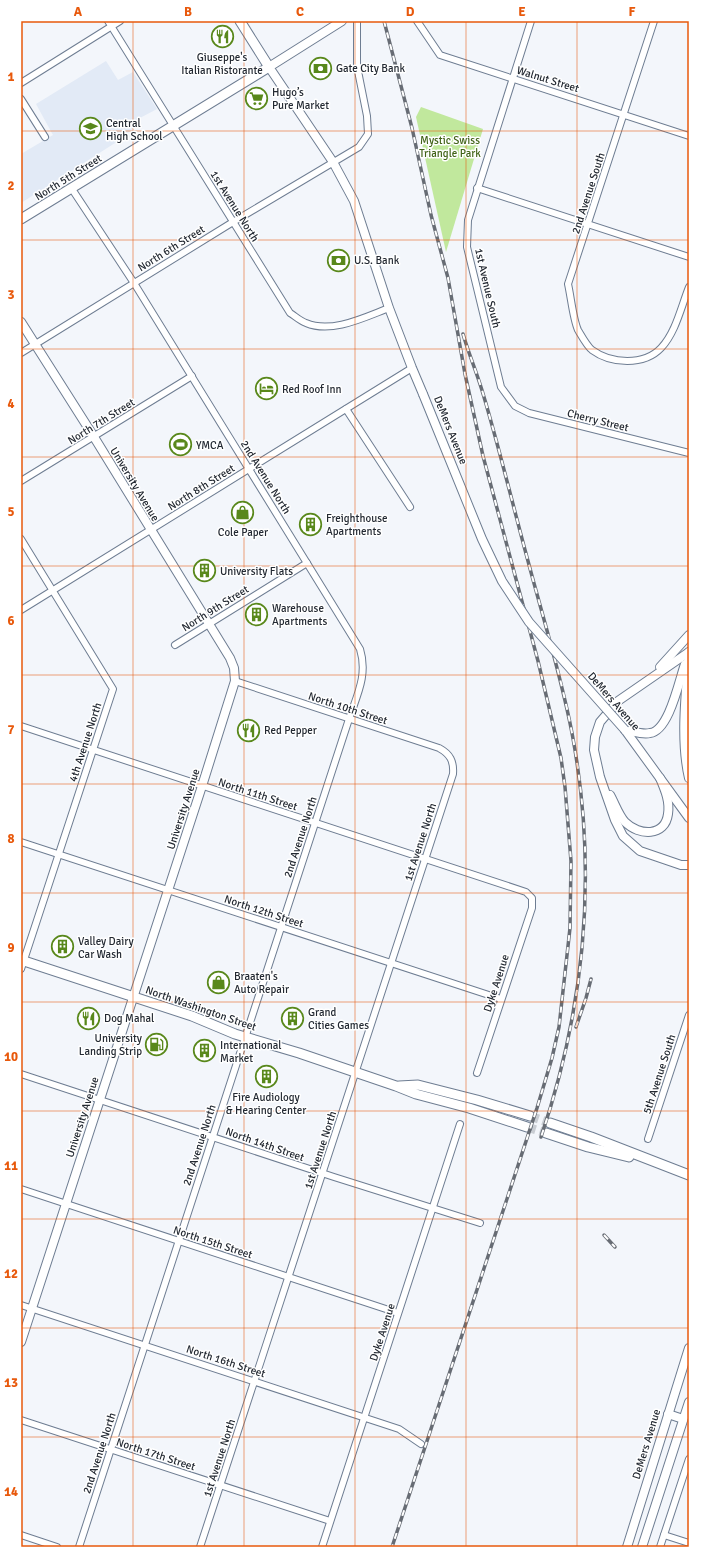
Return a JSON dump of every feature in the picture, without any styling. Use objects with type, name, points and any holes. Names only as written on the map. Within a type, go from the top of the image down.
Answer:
[{"type":"main road","name":"DeMers Avenue","points":[[240,21],[333,162],[354,201],[412,368],[482,539],[502,581],[529,622],[625,730],[689,818]]},
{"type":"main road","points":[[270,67],[342,21]]},
{"type":"main road","name":"North 5th Street","points":[[21,220],[270,67]]},
{"type":"main road","name":"University Avenue","points":[[21,322],[94,437],[230,658],[234,668],[235,681],[169,890],[21,1342]]},
{"type":"main road","points":[[644,683],[664,663],[689,634]]},
{"type":"main road","points":[[625,730],[651,734],[659,729],[667,717],[689,652]]},
{"type":"main road","points":[[689,652],[618,700],[600,722],[595,737],[594,750],[600,777],[614,820],[624,836],[640,851],[681,865],[689,865]]},
{"type":"main road","points":[[689,652],[685,700],[686,764],[689,778]]},
{"type":"main road","points":[[600,777],[624,821],[632,828],[643,832],[653,831],[661,827],[668,816],[667,795],[660,778]]},
{"type":"main road","name":"North Washington Street","points":[[22,963],[192,1016],[245,1037],[299,1053],[416,1094],[469,1108],[527,1127]]},
{"type":"main road","name":"North Washington Street","points":[[396,1086],[418,1085],[477,1100],[530,1116]]},
{"type":"main road","points":[[550,1123],[591,1137],[689,1175]]},
{"type":"main road","points":[[546,1133],[588,1147],[660,1165]]},
{"type":"main road","name":"DeMers Avenue","points":[[627,1547],[689,1348]]},
{"type":"main road","points":[[642,1547],[686,1420],[689,1402]]},
{"type":"main road","points":[[668,1414],[686,1420]]},
{"type":"street","points":[[21,83],[109,24],[120,21]]},
{"type":"street","name":"North 6th Street","points":[[21,353],[134,282],[359,147],[368,134],[368,116],[358,66],[358,21]]},
{"type":"street","name":"Walnut Street","points":[[417,21],[440,55],[689,136]]},
{"type":"street","name":"1st Avenue South","points":[[507,398],[501,387],[467,247],[468,220],[531,21]]},
{"type":"street","name":"2nd Avenue South","points":[[654,21],[568,284],[578,329],[592,349],[610,358],[627,361],[645,359],[660,349],[672,333],[689,287]]},
{"type":"street","name":"1st Avenue North","points":[[109,24],[290,313],[306,323],[322,326],[340,325],[390,308]]},
{"type":"street","points":[[21,99],[45,137]]},
{"type":"street","points":[[477,188],[689,257]]},
{"type":"street","name":"2nd Avenue North","points":[[72,189],[134,282],[360,649],[363,658],[362,677],[349,719],[79,1547]]},
{"type":"street","name":"North 8th Street","points":[[21,610],[412,368]]},
{"type":"street","name":"North 7th Street","points":[[21,481],[192,376]]},
{"type":"street","name":"Cherry Street","points":[[507,398],[515,406],[529,413],[689,453]]},
{"type":"street","points":[[346,409],[410,507]]},
{"type":"street","name":"4th Avenue North","points":[[21,539],[113,689],[22,963]]},
{"type":"street","name":"North 9th Street","points":[[175,645],[307,563]]},
{"type":"street","name":"North 10th Street","points":[[235,681],[439,748],[447,753],[452,759]]},
{"type":"street","name":"North 11th Street","points":[[21,726],[526,892],[532,898]]},
{"type":"street","name":"1st Avenue North","points":[[200,1547],[453,774],[454,766],[452,759]]},
{"type":"street","name":"North 12th Street","points":[[21,842],[501,999]]},
{"type":"street","name":"Dyke Avenue","points":[[477,1073],[532,908],[532,898]]},
{"type":"street","name":"5th Avenue South","points":[[648,1139],[689,1015]]},
{"type":"street","name":"North 14th Street","points":[[21,1074],[323,1174],[480,1223]]},
{"type":"street","name":"Dyke Avenue","points":[[322,1547],[460,1124]]},
{"type":"street","name":"North 15th Street","points":[[21,1189],[398,1313]]},
{"type":"street","name":"North 16th Street","points":[[21,1305],[365,1417],[399,1429],[421,1444]]},
{"type":"street","name":"North 17th Street","points":[[21,1420],[330,1521]]},
{"type":"street","points":[[660,1547],[689,1459]]},
{"type":"street","points":[[21,1535],[57,1547]]},
{"type":"street","points":[[664,1535],[689,1543]]},
{"type":"shaded area","name":"Central High School","points":[[106,61],[118,80],[133,72],[157,109],[138,119],[140,123],[115,143],[21,203],[21,154],[53,135],[36,104]]},
{"type":"green space","name":"Mystic Swiss Triangle Park","points":[[421,107],[483,129],[446,252],[416,117]]},
{"type":"tunnel","points":[[530,1116],[550,1123]]},
{"type":"tunnel","points":[[527,1127],[546,1133]]},
{"type":"railway","points":[[384,21],[412,128],[431,215],[448,278],[465,374],[483,456],[538,661],[561,758],[571,861],[570,928],[559,1027],[552,1058],[537,1108],[392,1547]]},
{"type":"railway","points":[[463,334],[490,417],[557,668],[568,711],[580,785],[584,836],[585,886],[583,937],[577,987],[568,1037],[556,1087],[541,1137]]},
{"type":"railway","points":[[576,1027],[591,979]]},
{"type":"railway","points":[[604,1235],[615,1247]]},
{"type":"place","name":"Giuseppe's Italian Ristorante","points":[[222,37]]},
{"type":"place","name":"Gate City Bank","points":[[321,68]]},
{"type":"place","name":"Hugo’s Pure Market","points":[[257,98]]},
{"type":"place","name":"Central High School","points":[[91,129]]},
{"type":"place","name":"U.S. Bank","points":[[339,260]]},
{"type":"place","name":"Red Roof Inn","points":[[266,389]]},
{"type":"place","name":"YMCA","points":[[180,445]]},
{"type":"place","name":"Cole Paper","points":[[243,512]]},
{"type":"place","name":"Freighthouse Apartments","points":[[311,524]]},
{"type":"place","name":"University Flats","points":[[205,571]]},
{"type":"place","name":"Warehouse Apartments","points":[[256,614]]},
{"type":"place","name":"Red Pepper","points":[[248,730]]},
{"type":"place","name":"Valley Dairy Car Wash","points":[[63,947]]},
{"type":"place","name":"Braaten's Auto Repair","points":[[218,982]]},
{"type":"place","name":"Dog Mahal","points":[[88,1018]]},
{"type":"place","name":"Grand Cities Games","points":[[292,1018]]},
{"type":"place","name":"University Landing Strip","points":[[157,1044]]},
{"type":"place","name":"International Market","points":[[205,1051]]},
{"type":"place","name":"Fire Audiology & Hearing Center","points":[[266,1077]]}]
